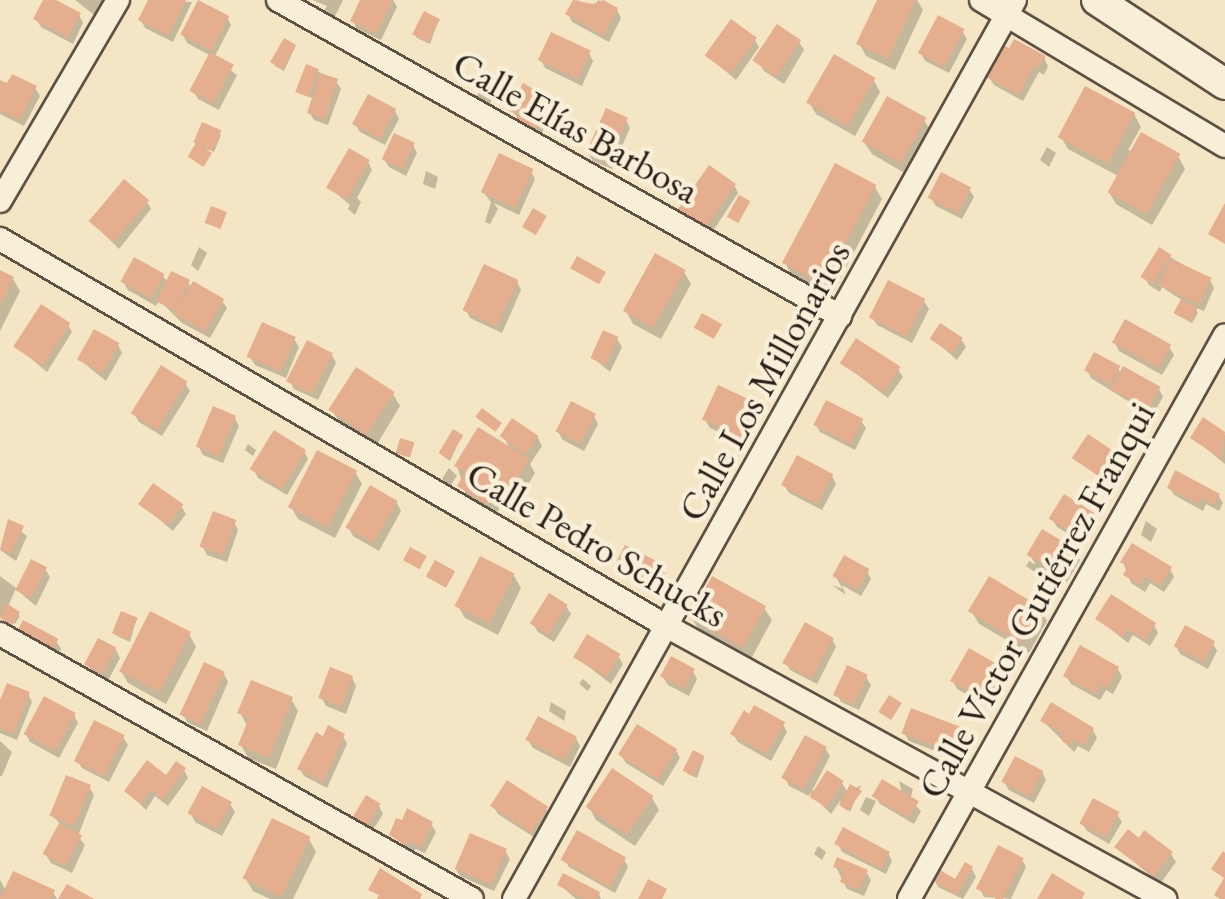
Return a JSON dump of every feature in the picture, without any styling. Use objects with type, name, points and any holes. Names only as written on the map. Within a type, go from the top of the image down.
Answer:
[{"type":"street","points":[[0,201],[118,0]]},
{"type":"street","name":"Calle Elías Barbosa","points":[[278,0],[840,316]]},
{"type":"street","points":[[981,0],[1012,8],[1225,146]]},
{"type":"street","points":[[1096,0],[1225,84]]},
{"type":"street","name":"Calle Los Millonarios","points":[[514,899],[1012,8]]},
{"type":"street","name":"Calle Pedro Schucks","points":[[0,240],[668,627],[1165,899]]},
{"type":"street","name":"Calle Víctor Gutiérrez Franqui","points":[[910,899],[1225,334]]},
{"type":"street","points":[[0,634],[472,899]]},
{"type":"building","points":[[43,0],[56,0],[81,13],[68,38],[33,19]]},
{"type":"building","points":[[148,0],[186,0],[168,36],[138,20]]},
{"type":"building","points":[[198,0],[229,16],[211,51],[180,35]]},
{"type":"building","points":[[360,0],[393,0],[376,34],[350,21]]},
{"type":"building","points":[[573,0],[593,4],[603,0],[618,8],[604,36],[565,14]]},
{"type":"building","points":[[877,0],[916,0],[888,59],[856,44]]},
{"type":"building","points":[[424,11],[440,19],[428,42],[412,34]]},
{"type":"building","points":[[938,15],[964,29],[944,67],[918,53]]},
{"type":"building","points":[[731,19],[757,38],[730,74],[705,55]]},
{"type":"building","points":[[777,24],[801,40],[776,77],[752,60]]},
{"type":"building","points":[[551,32],[591,51],[578,79],[538,60]]},
{"type":"building","points":[[284,38],[296,45],[282,69],[270,62]]},
{"type":"building","points":[[1014,39],[1046,56],[1039,68],[1034,65],[1019,95],[986,77],[1003,45],[1009,48]]},
{"type":"building","points":[[210,52],[234,65],[213,104],[189,91]]},
{"type":"building","points":[[834,54],[876,78],[848,126],[806,102]]},
{"type":"building","points":[[306,64],[319,69],[308,97],[295,92]]},
{"type":"building","points":[[320,73],[338,79],[325,119],[307,113]]},
{"type":"building","points":[[12,74],[37,86],[20,120],[0,110],[0,80],[7,83]]},
{"type":"building","points":[[523,83],[552,99],[533,134],[514,124],[518,115],[508,110]]},
{"type":"building","points":[[1085,86],[1135,113],[1108,164],[1058,137]]},
{"type":"building","points":[[368,94],[396,109],[380,139],[352,124]]},
{"type":"building","points":[[887,96],[926,118],[901,163],[862,141]]},
{"type":"building","points":[[606,108],[628,118],[608,163],[586,153]]},
{"type":"building","points":[[202,122],[221,130],[213,150],[193,142]]},
{"type":"building","points":[[1141,132],[1180,154],[1147,214],[1108,192]]},
{"type":"building","points":[[394,133],[415,143],[403,169],[382,159]]},
{"type":"building","points":[[196,143],[212,153],[204,167],[188,157]]},
{"type":"building","points":[[349,148],[370,160],[347,200],[326,188]]},
{"type":"building","points":[[499,153],[533,169],[515,208],[481,192]]},
{"type":"building","points":[[835,163],[876,185],[823,285],[782,263]]},
{"type":"building","points":[[709,165],[736,184],[705,228],[678,209]]},
{"type":"building","points":[[941,172],[971,187],[958,213],[928,198]]},
{"type":"building","points":[[124,179],[149,200],[114,242],[89,221]]},
{"type":"building","points":[[739,195],[750,201],[738,223],[727,217]]},
{"type":"building","points":[[1225,203],[1225,244],[1208,234]]},
{"type":"building","points":[[211,206],[227,212],[220,229],[205,223]]},
{"type":"building","points":[[533,208],[547,216],[536,235],[522,227]]},
{"type":"building","points":[[1159,247],[1172,255],[1153,285],[1140,277]]},
{"type":"building","points":[[655,253],[686,270],[654,328],[623,311]]},
{"type":"building","points":[[577,256],[606,272],[599,284],[570,268]]},
{"type":"building","points":[[134,257],[165,274],[151,298],[120,281]]},
{"type":"building","points":[[1171,259],[1212,278],[1200,304],[1159,285]]},
{"type":"building","points":[[484,264],[518,280],[497,326],[462,310]]},
{"type":"building","points":[[0,270],[14,277],[0,306]]},
{"type":"building","points":[[171,271],[190,280],[176,311],[157,302]]},
{"type":"building","points":[[888,280],[925,299],[906,336],[869,317]]},
{"type":"building","points":[[193,281],[224,299],[205,332],[174,314]]},
{"type":"building","points":[[1181,299],[1198,308],[1190,322],[1173,313]]},
{"type":"building","points":[[41,304],[70,323],[43,366],[13,347]]},
{"type":"building","points":[[702,313],[722,324],[714,339],[694,328]]},
{"type":"building","points":[[1125,319],[1171,345],[1158,368],[1112,343]]},
{"type":"building","points":[[262,322],[296,337],[280,372],[247,357]]},
{"type":"building","points":[[940,323],[963,338],[952,354],[930,339]]},
{"type":"building","points":[[94,329],[119,343],[102,374],[77,360]]},
{"type":"building","points":[[603,330],[619,337],[606,365],[590,358]]},
{"type":"building","points":[[856,338],[900,367],[884,392],[840,363]]},
{"type":"building","points":[[307,340],[333,353],[312,394],[286,381]]},
{"type":"building","points":[[1094,352],[1120,366],[1111,385],[1084,371]]},
{"type":"building","points":[[161,365],[187,381],[157,430],[131,413]]},
{"type":"building","points":[[1123,366],[1161,387],[1148,410],[1110,389]]},
{"type":"building","points":[[356,367],[395,392],[367,435],[328,410]]},
{"type":"building","points":[[718,385],[758,404],[742,438],[702,419]]},
{"type":"building","points":[[826,400],[863,419],[851,444],[813,425]]},
{"type":"building","points":[[571,401],[596,414],[581,444],[556,431]]},
{"type":"building","points":[[213,406],[236,416],[219,456],[196,447]]},
{"type":"building","points":[[482,408],[502,423],[495,432],[475,417]]},
{"type":"building","points":[[1203,417],[1225,432],[1222,459],[1190,438]]},
{"type":"building","points":[[512,418],[539,436],[526,454],[500,436]]},
{"type":"building","points":[[478,427],[530,459],[504,500],[494,494],[488,505],[457,486],[465,472],[454,466]]},
{"type":"building","points":[[453,429],[463,435],[449,459],[439,453]]},
{"type":"building","points":[[274,430],[306,450],[282,489],[250,469]]},
{"type":"building","points":[[1088,434],[1121,456],[1105,480],[1072,458]]},
{"type":"building","points":[[400,438],[414,442],[410,458],[396,453]]},
{"type":"building","points":[[317,450],[357,470],[328,527],[288,507]]},
{"type":"building","points":[[797,455],[833,474],[817,504],[781,485]]},
{"type":"building","points":[[1175,470],[1220,494],[1214,505],[1202,498],[1198,504],[1167,488]]},
{"type":"building","points":[[153,483],[183,504],[168,526],[138,504]]},
{"type":"building","points":[[370,485],[398,501],[373,543],[346,527]]},
{"type":"building","points":[[1064,494],[1095,513],[1079,538],[1049,519]]},
{"type":"building","points":[[213,511],[236,520],[223,555],[199,546]]},
{"type":"building","points":[[8,519],[24,526],[11,554],[0,549]]},
{"type":"building","points":[[1042,529],[1077,550],[1062,576],[1027,555]]},
{"type":"building","points":[[1132,543],[1172,567],[1160,586],[1145,577],[1140,585],[1123,575],[1128,566],[1120,562]]},
{"type":"building","points":[[625,545],[662,564],[651,586],[614,567]]},
{"type":"building","points":[[410,547],[427,556],[420,569],[403,560]]},
{"type":"building","points":[[844,555],[869,569],[858,590],[832,576]]},
{"type":"building","points":[[480,556],[515,574],[489,624],[455,606]]},
{"type":"building","points":[[31,559],[47,567],[31,598],[15,590]]},
{"type":"building","points":[[435,560],[455,571],[446,588],[426,577]]},
{"type":"building","points":[[712,576],[766,606],[743,648],[689,618]]},
{"type":"building","points":[[989,576],[1041,607],[1020,643],[968,611]]},
{"type":"building","points":[[549,593],[568,605],[549,635],[530,624]]},
{"type":"building","points":[[1111,594],[1156,623],[1145,640],[1128,629],[1123,637],[1095,619]]},
{"type":"building","points":[[6,603],[20,612],[12,625],[0,618]]},
{"type":"building","points":[[121,611],[138,618],[129,640],[112,633]]},
{"type":"building","points":[[150,611],[191,632],[160,692],[119,672]]},
{"type":"building","points":[[23,620],[58,639],[49,656],[14,638]]},
{"type":"building","points":[[805,622],[834,638],[811,679],[782,663]]},
{"type":"building","points":[[1185,625],[1215,641],[1204,662],[1174,646]]},
{"type":"building","points":[[587,634],[620,654],[607,677],[573,657]]},
{"type":"building","points":[[98,638],[117,648],[102,674],[84,664]]},
{"type":"building","points":[[1080,645],[1119,667],[1108,688],[1101,684],[1096,694],[1063,676]]},
{"type":"building","points":[[969,648],[1005,669],[986,702],[950,681]]},
{"type":"building","points":[[671,656],[695,669],[684,689],[660,676]]},
{"type":"building","points":[[204,662],[225,672],[200,724],[179,715]]},
{"type":"building","points":[[847,665],[868,675],[854,705],[833,695]]},
{"type":"building","points":[[330,667],[353,676],[342,707],[318,698]]},
{"type":"building","points":[[251,680],[293,697],[269,758],[238,745],[249,718],[237,713]]},
{"type":"building","points":[[7,683],[30,692],[13,734],[0,728],[0,700]]},
{"type":"building","points":[[889,695],[902,703],[891,720],[878,712]]},
{"type":"building","points":[[44,696],[76,713],[56,751],[24,734]]},
{"type":"building","points":[[1051,702],[1094,728],[1084,746],[1074,739],[1070,746],[1062,741],[1063,734],[1040,721]]},
{"type":"building","points":[[754,705],[785,722],[767,754],[730,734],[744,710],[749,714]]},
{"type":"building","points":[[911,708],[960,727],[951,752],[901,733]]},
{"type":"building","points":[[538,716],[577,737],[564,760],[525,740]]},
{"type":"building","points":[[94,720],[125,735],[104,776],[74,761]]},
{"type":"building","points":[[637,724],[677,749],[658,779],[618,755]]},
{"type":"building","points":[[328,725],[345,734],[323,782],[297,769],[316,732],[323,736]]},
{"type":"building","points":[[805,735],[827,747],[803,790],[781,778]]},
{"type":"building","points":[[693,750],[705,756],[694,776],[683,770]]},
{"type":"building","points":[[1015,756],[1043,771],[1030,797],[1001,782]]},
{"type":"building","points":[[147,760],[166,775],[176,761],[186,768],[163,800],[150,790],[140,804],[124,791]]},
{"type":"building","points":[[612,768],[653,796],[627,835],[586,807]]},
{"type":"building","points":[[827,770],[844,781],[826,808],[810,797]]},
{"type":"building","points":[[66,775],[91,785],[75,826],[50,816]]},
{"type":"building","points":[[882,779],[919,801],[909,818],[872,796]]},
{"type":"building","points":[[507,780],[548,807],[531,833],[490,806]]},
{"type":"building","points":[[850,784],[862,791],[848,811],[839,805]]},
{"type":"building","points":[[202,786],[232,802],[217,829],[187,813]]},
{"type":"building","points":[[366,795],[381,804],[365,830],[350,822]]},
{"type":"building","points":[[1093,798],[1119,812],[1106,838],[1079,824]]},
{"type":"building","points":[[407,808],[433,822],[421,847],[411,842],[406,846],[389,835],[396,818],[402,820]]},
{"type":"building","points":[[272,818],[311,837],[281,897],[243,878]]},
{"type":"building","points":[[59,823],[82,835],[66,866],[43,854]]},
{"type":"building","points":[[843,827],[890,852],[881,869],[834,844]]},
{"type":"building","points":[[1128,829],[1139,838],[1144,830],[1173,852],[1154,877],[1114,847]]},
{"type":"building","points":[[577,830],[626,857],[609,887],[561,860]]},
{"type":"building","points":[[470,833],[507,849],[492,885],[455,869]]},
{"type":"building","points":[[998,845],[1024,858],[1003,899],[976,889]]},
{"type":"building","points":[[1223,851],[1225,899],[1220,899],[1214,895],[1224,878],[1211,869]]},
{"type":"building","points":[[837,857],[868,870],[859,890],[840,882],[844,871],[833,867]]},
{"type":"building","points":[[965,862],[973,867],[957,895],[931,879],[937,868],[955,879]]},
{"type":"building","points":[[380,868],[422,894],[420,899],[377,899],[379,895],[368,890]]},
{"type":"building","points":[[13,871],[55,890],[51,899],[0,899]]},
{"type":"building","points":[[563,873],[600,892],[597,899],[584,899],[557,885]]},
{"type":"building","points":[[1052,873],[1085,893],[1082,899],[1037,899]]},
{"type":"building","points":[[648,879],[667,889],[662,899],[638,899]]},
{"type":"building","points":[[67,884],[94,899],[58,899]]}]
